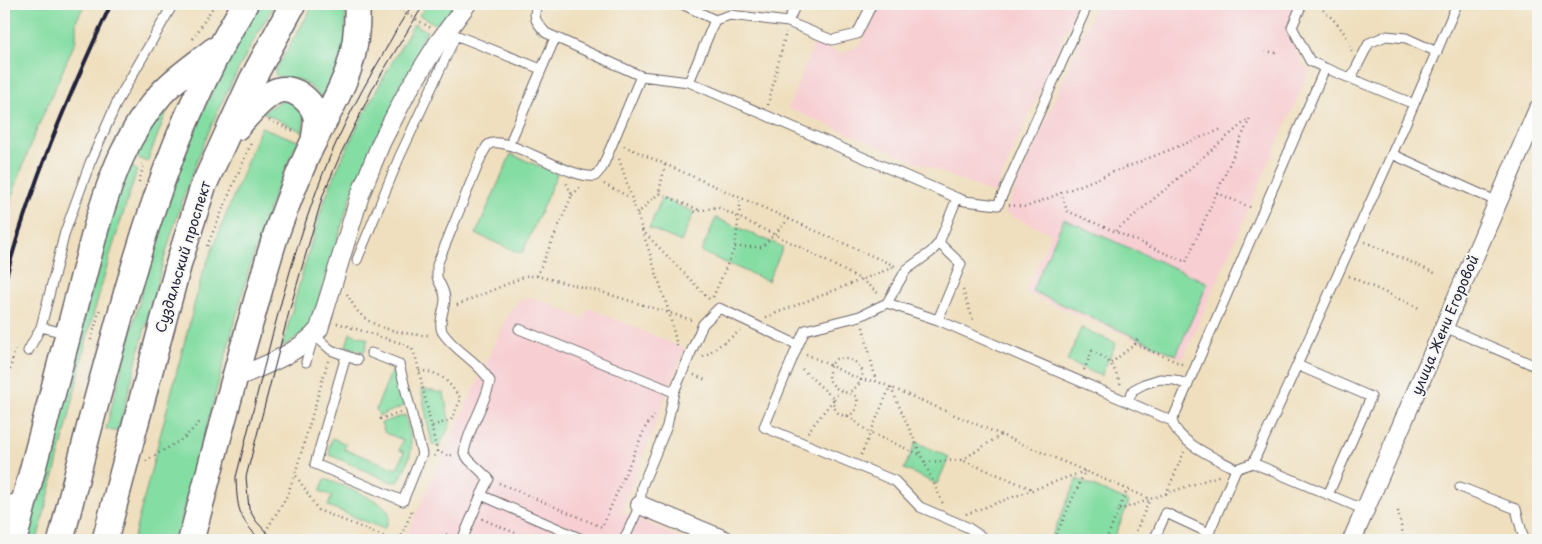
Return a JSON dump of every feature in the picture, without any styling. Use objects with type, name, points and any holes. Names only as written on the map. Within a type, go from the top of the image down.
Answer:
[{"type":"main road","points":[[62,540],[89,426],[135,262],[155,200],[191,105],[220,45],[245,4]]},
{"type":"main road","name":"Суздальский проспект","points":[[105,540],[180,259],[203,187],[252,80],[293,4]]},
{"type":"main road","points":[[308,137],[337,100],[348,73],[355,50],[358,24],[357,4]]},
{"type":"main road","points":[[14,540],[14,502],[68,334],[107,190],[122,153],[139,121],[162,93],[220,45]]},
{"type":"main road","points":[[191,540],[234,378],[280,223],[316,118],[312,107],[306,98],[296,92],[285,89],[276,91],[249,114],[222,146]]},
{"type":"street","points":[[234,378],[277,359],[316,332],[360,195],[378,152],[406,94],[447,37],[467,4]]},
{"type":"street","name":"улица Жени Егоровой","points":[[1352,540],[1538,109]]},
{"type":"street","points":[[640,506],[725,540]]},
{"type":"lane","points":[[29,348],[41,327],[65,232],[90,163],[118,100],[173,4]]},
{"type":"lane","points":[[537,4],[534,11],[536,23],[546,33],[641,76],[689,82],[957,198],[965,201],[998,205],[1088,4]]},
{"type":"lane","points":[[682,4],[715,20],[730,15],[788,22],[832,40],[857,34],[872,4]]},
{"type":"lane","points":[[788,22],[796,4]]},
{"type":"lane","points":[[1302,4],[1292,27],[1310,61],[1414,104]]},
{"type":"lane","points":[[1253,463],[1392,154],[1457,4]]},
{"type":"lane","points":[[689,82],[715,20]]},
{"type":"lane","points":[[1351,78],[1369,43],[1386,36],[1406,38],[1437,52]]},
{"type":"lane","points":[[358,260],[447,37],[541,69]]},
{"type":"lane","points":[[512,138],[555,38]]},
{"type":"lane","points":[[1236,469],[1188,442],[1175,429],[1172,420],[1325,68]]},
{"type":"lane","points":[[462,540],[489,479],[464,453],[466,443],[488,392],[490,381],[484,371],[450,341],[442,331],[441,320],[445,298],[443,288],[437,278],[437,265],[482,155],[488,145],[498,142],[509,144],[566,170],[586,177],[595,176],[602,168],[614,142],[641,76]]},
{"type":"lane","points":[[1392,154],[1498,202]]},
{"type":"lane","points":[[957,198],[939,243],[931,252],[906,270],[887,303],[860,316],[805,330],[764,427],[895,481],[920,506],[967,527],[987,540]]},
{"type":"lane","points":[[938,320],[962,264],[939,243]]},
{"type":"lane","points":[[887,303],[938,320],[1172,420]]},
{"type":"lane","points":[[624,540],[640,506],[642,486],[667,426],[674,392],[703,324],[718,308],[798,345]]},
{"type":"lane","points":[[41,327],[68,334]]},
{"type":"lane","points":[[1445,327],[1538,367]]},
{"type":"lane","points":[[519,329],[674,392]]},
{"type":"lane","points":[[316,332],[331,350],[357,360]]},
{"type":"lane","points":[[306,362],[316,332]]},
{"type":"lane","points":[[346,356],[314,464],[403,501],[422,454],[399,364],[371,353]]},
{"type":"lane","points":[[1297,365],[1371,397],[1328,495]]},
{"type":"lane","points":[[1128,402],[1133,390],[1160,379],[1175,380],[1188,386]]},
{"type":"lane","points":[[1154,540],[1166,513],[1207,536],[1236,469],[1253,463],[1365,510]]},
{"type":"lane","points":[[1460,487],[1516,509],[1524,540]]},
{"type":"lane","points":[[481,495],[584,540]]},
{"type":"path","points":[[384,4],[392,6],[432,28],[426,38],[447,37]]},
{"type":"path","points":[[1314,4],[1325,11],[1350,42],[1355,70]]},
{"type":"path","points":[[765,116],[788,22]]},
{"type":"path","points":[[1265,51],[1277,53]]},
{"type":"path","points":[[263,117],[308,137]]},
{"type":"path","points":[[1061,192],[1067,211],[1186,262],[1250,118],[1116,231]]},
{"type":"path","points":[[998,205],[1026,207],[1222,129]]},
{"type":"path","points":[[220,218],[255,135]]},
{"type":"path","points":[[614,142],[906,270]]},
{"type":"path","points":[[614,142],[669,312],[684,370],[751,323],[896,267]]},
{"type":"path","points":[[137,189],[144,164]]},
{"type":"path","points":[[637,215],[659,192],[665,165]]},
{"type":"path","points":[[538,276],[572,195],[563,176],[566,170]]},
{"type":"path","points":[[595,176],[601,183],[631,198]]},
{"type":"path","points":[[659,192],[701,211]]},
{"type":"path","points":[[1217,193],[1262,213]]},
{"type":"path","points":[[711,301],[735,247],[741,198]]},
{"type":"path","points":[[694,212],[717,207],[862,280],[887,303]]},
{"type":"path","points":[[735,247],[762,247],[789,219]]},
{"type":"path","points":[[641,229],[718,308]]},
{"type":"path","points":[[1354,238],[1435,273]]},
{"type":"path","points":[[1339,272],[1419,308]]},
{"type":"path","points":[[444,309],[526,276],[538,276],[598,291],[703,324]]},
{"type":"path","points":[[955,279],[960,283],[975,325],[974,335]]},
{"type":"path","points":[[346,292],[358,312],[366,320],[377,325],[418,336],[431,335],[442,331]]},
{"type":"path","points":[[860,316],[876,381]]},
{"type":"path","points":[[316,332],[338,322],[404,344],[412,350],[420,371],[437,451],[448,456],[464,453]]},
{"type":"path","points":[[1111,363],[1135,344],[1138,338]]},
{"type":"path","points":[[4,394],[17,341],[29,348]]},
{"type":"path","points":[[1135,344],[1195,369]]},
{"type":"path","points":[[798,345],[806,354],[861,380],[876,381],[1150,500]]},
{"type":"path","points":[[1079,381],[1092,351],[1111,363],[1128,402]]},
{"type":"path","points":[[848,416],[854,413],[858,401],[855,395],[841,391],[833,386],[828,378],[830,366],[836,359],[844,357],[854,359],[860,365],[863,372],[856,388],[849,392]]},
{"type":"path","points":[[792,359],[834,400]]},
{"type":"path","points":[[420,371],[430,371],[443,377],[461,399],[451,420],[432,426]]},
{"type":"path","points":[[856,465],[890,387]]},
{"type":"path","points":[[890,387],[950,519],[1085,471]]},
{"type":"path","points":[[800,442],[841,391]]},
{"type":"path","points":[[489,479],[602,527],[646,426],[674,392]]},
{"type":"path","points":[[834,400],[833,406],[836,412],[848,416],[870,433],[921,456]]},
{"type":"path","points":[[380,419],[406,410]]},
{"type":"path","points":[[962,460],[1001,435]]},
{"type":"path","points":[[1166,494],[1188,442]]},
{"type":"path","points":[[924,462],[962,460],[1034,490]]},
{"type":"path","points":[[1119,510],[1236,469]]},
{"type":"path","points":[[1054,540],[1085,471]]},
{"type":"path","points":[[260,540],[286,498],[295,474]]},
{"type":"path","points":[[1106,540],[1127,490]]},
{"type":"path","points":[[1132,540],[1150,500]]},
{"type":"path","points":[[1398,511],[1404,540]]},
{"type":"path","points":[[472,515],[532,540]]},
{"type":"path","points":[[427,540],[467,528]]},
{"type":"shaded area","points":[[880,4],[1078,4],[994,194],[788,108],[814,44],[842,54],[861,44]]},
{"type":"shaded area","points":[[1096,4],[1297,4],[1286,30],[1304,66],[1310,69],[1183,359],[1025,293],[1051,233],[1005,213]]},
{"type":"shaded area","points":[[530,298],[539,299],[584,319],[589,308],[685,349],[621,512],[686,540],[404,540],[510,311],[519,301]]},
{"type":"green space","points":[[4,4],[85,4],[76,21],[76,40],[33,138],[4,219]]},
{"type":"green space","points":[[260,4],[275,4],[231,83],[203,145],[183,198],[162,264],[118,432],[106,429],[150,262],[182,163],[198,122],[217,82]]},
{"type":"green space","points":[[314,4],[346,4],[345,51],[324,97],[321,97],[302,81],[280,77],[275,74]]},
{"type":"green space","points":[[428,4],[456,4],[439,26],[419,15]]},
{"type":"green space","points":[[414,24],[427,31],[421,41],[427,44],[352,193],[312,320],[303,332],[282,347],[314,234],[335,174],[367,109]]},
{"type":"green space","points":[[173,96],[147,162],[132,155]]},
{"type":"green space","points":[[285,99],[304,112],[303,132],[262,112]]},
{"type":"green space","points":[[261,127],[298,141],[273,197],[249,269],[176,540],[133,540],[202,275]]},
{"type":"green space","points":[[511,154],[557,174],[522,254],[476,234]]},
{"type":"green space","points":[[126,163],[137,170],[87,337],[68,421],[37,540],[22,540]]},
{"type":"green space","points":[[662,198],[694,212],[681,242],[649,228]]},
{"type":"green space","points":[[716,218],[783,247],[768,281],[701,252]]},
{"type":"green space","points":[[1064,219],[1208,283],[1176,355],[1032,291]]},
{"type":"green space","points":[[1081,328],[1116,343],[1101,376],[1067,361]]},
{"type":"green space","points":[[350,333],[368,339],[364,352],[346,346]]},
{"type":"green space","points":[[392,370],[397,373],[406,405],[379,416],[376,409]]},
{"type":"green space","points":[[421,389],[444,393],[450,425],[439,447],[432,444]]},
{"type":"green space","points":[[405,415],[411,449],[408,463],[399,481],[389,481],[330,455],[329,448],[332,438],[346,444],[344,449],[397,469],[404,452],[399,450],[403,440],[385,433],[381,423]]},
{"type":"green space","points":[[916,442],[949,457],[937,484],[904,469]]},
{"type":"green space","points":[[325,479],[371,499],[386,509],[389,518],[384,529],[328,506],[332,496],[320,491]]},
{"type":"green space","points":[[1077,479],[1129,502],[1113,540],[1050,540]]},
{"type":"tram line","points":[[261,540],[248,526],[240,512],[236,477],[282,298],[316,192],[337,140],[363,89],[413,4]]},
{"type":"tram line","points":[[277,540],[267,533],[256,521],[249,509],[246,477],[289,312],[323,195],[342,151],[374,86],[424,4]]},
{"type":"railway","points":[[4,285],[25,213],[51,142],[111,4]]}]
